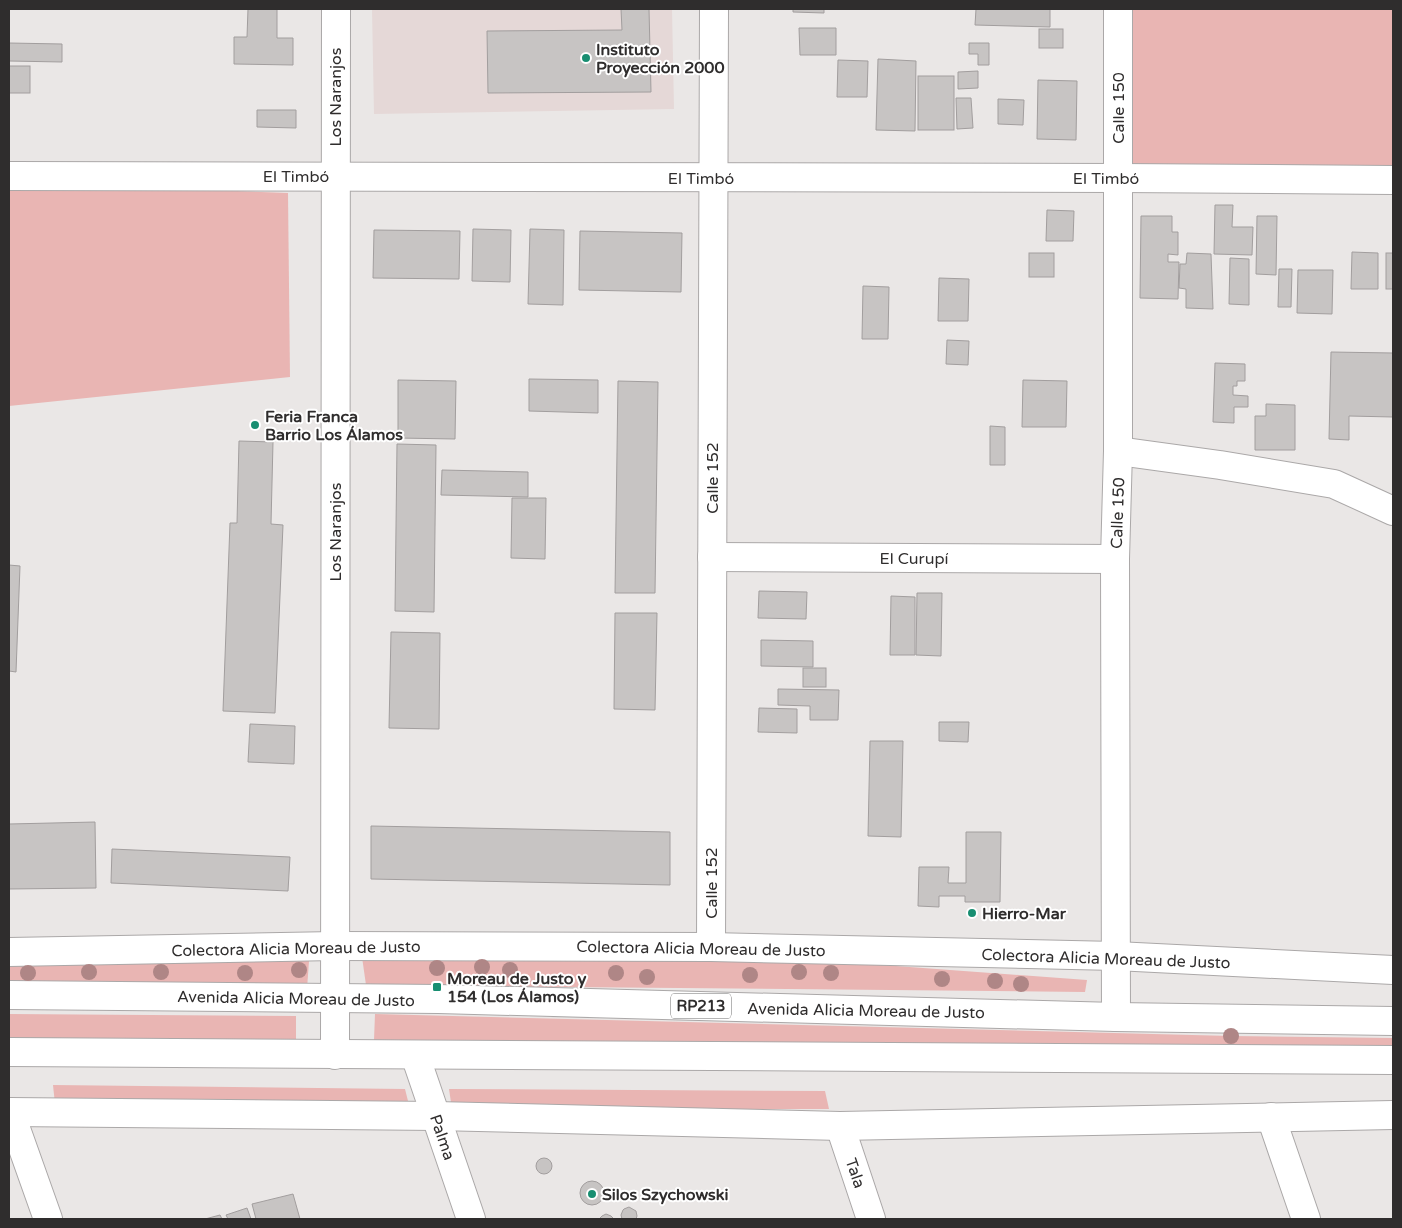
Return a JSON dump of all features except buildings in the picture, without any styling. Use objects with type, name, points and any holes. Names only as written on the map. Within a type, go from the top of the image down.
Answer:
[{"type":"street","name":"Los Naranjos","points":[[335,1055],[336,9]]},
{"type":"street","name":"Calle 152","points":[[711,947],[714,9]]},
{"type":"street","name":"Calle 150","points":[[1116,1016],[1115,559],[1118,451],[1118,9]]},
{"type":"street","name":"El Timbó","points":[[9,176],[1393,180]]},
{"type":"street","points":[[1118,451],[1220,465],[1334,484],[1393,511]]},
{"type":"street","name":"El Curupí","points":[[712,558],[1115,559]]},
{"type":"street","name":"Colectora Alicia Moreau de Justo","points":[[9,952],[335,946],[711,947],[1116,956],[1393,970]]},
{"type":"street","name":"Avenida Alicia Moreau de Justo","points":[[9,995],[334,998],[1393,1021]]},
{"type":"street","points":[[9,1052],[1393,1060]]},
{"type":"street","name":"Palma","points":[[415,1055],[471,1219]]},
{"type":"street","points":[[48,1219],[9,1112],[436,1116],[840,1126],[1393,1115]]},
{"type":"street","points":[[1271,1117],[1306,1219]]},
{"type":"street","name":"Tala","points":[[840,1126],[871,1219]]},
{"type":"shaded area","points":[[372,9],[672,9],[674,109],[374,114]]},
{"type":"shaded area","points":[[1131,9],[1393,9],[1393,173],[1131,172]]},
{"type":"shaded area","points":[[9,182],[288,193],[290,377],[9,406]]},
{"type":"shaded area","points":[[362,957],[828,961],[1087,980],[1085,992],[366,985]]},
{"type":"shaded area","points":[[309,961],[307,989],[9,984],[9,963]]},
{"type":"shaded area","points":[[9,1014],[296,1016],[296,1043],[9,1039]]},
{"type":"shaded area","points":[[375,1014],[1231,1036],[1393,1038],[1393,1048],[374,1040]]},
{"type":"shaded area","points":[[53,1085],[405,1089],[410,1109],[55,1104]]},
{"type":"shaded area","points":[[449,1089],[825,1091],[829,1109],[452,1109]]},
{"type":"place","name":"Instituto Proyección 2000","points":[[586,58]]},
{"type":"place","name":"Feria Franca Barrio Los Álamos","points":[[255,425]]},
{"type":"place","name":"Hierro-Mar","points":[[972,913]]},
{"type":"place","name":"Moreau de Justo y 154 (Los Álamos)","points":[[437,987]]},
{"type":"place","name":"Silos Szychowski","points":[[592,1194]]}]
